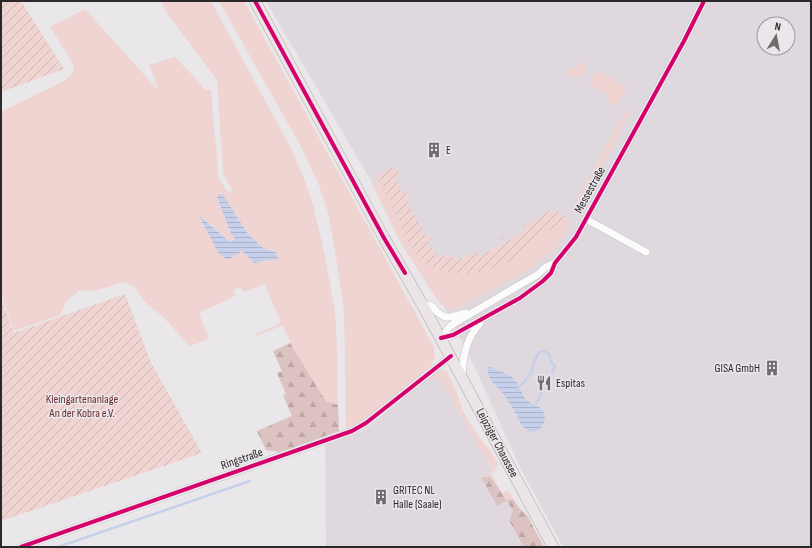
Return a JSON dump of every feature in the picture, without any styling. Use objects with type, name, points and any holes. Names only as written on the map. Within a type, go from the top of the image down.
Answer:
[{"type":"main road","name":"Leipziger Chaussee","points":[[255,1],[384,238],[462,376],[553,547]]},
{"type":"street","name":"Messestraße","points":[[441,338],[453,335],[520,298],[543,281],[551,273],[555,263],[576,237],[684,41],[704,1]]},
{"type":"street","points":[[586,219],[646,252]]},
{"type":"street","name":"Messestraße","points":[[441,338],[450,326],[537,275],[546,267],[555,263]]},
{"type":"street","name":"Messestraße","points":[[422,304],[432,306],[437,312],[445,317],[472,312]]},
{"type":"street","name":"Messestraße","points":[[462,376],[462,364],[467,342],[475,329],[484,319]]},
{"type":"street","name":"Ringstraße","points":[[21,547],[352,431],[366,423],[451,356]]},
{"type":"shaded area","points":[[266,1],[811,1],[811,547],[563,547],[520,467],[476,370],[444,306]]},
{"type":"shaded area","points":[[427,379],[441,380],[493,472],[481,479],[497,506],[507,501],[513,511],[509,520],[524,547],[326,547],[325,445],[361,432]]},
{"type":"green space","points":[[1,1],[21,1],[64,69],[1,92]]},
{"type":"green space","points":[[162,1],[211,1],[293,152],[313,205],[325,256],[335,312],[338,405],[329,402],[327,403],[290,343],[283,325],[257,336],[256,334],[281,323],[265,284],[243,292],[240,287],[233,290],[235,296],[199,313],[209,339],[190,346],[163,317],[145,302],[134,287],[124,282],[94,291],[80,290],[67,300],[60,315],[14,331],[1,294],[1,112],[66,80],[73,72],[74,65],[50,27],[85,9],[159,91],[149,65],[175,57],[204,89],[211,90],[218,177],[228,192],[233,191],[223,174],[217,80],[164,9]],"holes":[[[223,195],[248,234],[263,248],[277,253],[269,260],[254,263],[230,242],[236,239],[230,231],[217,197]],[[202,217],[226,238],[200,218]]]},
{"type":"green space","points":[[219,1],[244,1],[434,347],[435,358],[430,367],[379,409],[346,430],[344,310],[329,216],[319,185],[300,145]]},
{"type":"green space","points":[[585,62],[586,69],[581,79],[575,76],[572,80],[567,71]]},
{"type":"green space","points":[[598,72],[628,87],[617,107],[606,101],[609,95],[589,84],[594,74]]},
{"type":"green space","points":[[630,108],[632,109],[582,205],[578,203],[578,198],[625,111],[628,113]]},
{"type":"green space","points":[[393,167],[397,168],[400,174],[394,177],[404,195],[409,192],[411,197],[406,200],[426,236],[432,234],[433,238],[427,241],[438,258],[444,255],[462,259],[476,251],[479,257],[499,245],[504,244],[500,237],[503,236],[506,242],[527,230],[524,225],[551,210],[556,210],[567,218],[542,235],[519,256],[494,268],[466,273],[453,273],[440,270],[428,264],[413,250],[378,179],[378,175]]},
{"type":"green space","points":[[378,179],[413,250],[428,264],[440,270],[454,273],[468,273],[496,267],[521,254],[542,235],[567,218],[570,220],[571,226],[555,248],[532,268],[459,308],[449,309],[443,306],[436,298],[399,240],[372,184]]},
{"type":"green space","name":"Kleingartenanlage An der Kobra e.V.","points":[[125,294],[151,363],[202,453],[1,521],[1,297],[14,333]]},
{"type":"green space","points":[[290,343],[327,403],[329,402],[338,405],[339,431],[280,452],[266,450],[257,431],[292,416],[283,395],[286,394],[277,373],[282,371],[273,351]]},
{"type":"green space","points":[[443,370],[447,372],[470,424],[498,462],[496,470],[493,472],[441,380],[427,379],[438,371]]},
{"type":"green space","points":[[491,473],[502,493],[508,490],[513,499],[506,501],[490,476],[481,478]]},
{"type":"green space","points":[[490,476],[506,500],[513,499],[519,508],[527,515],[544,547],[524,547],[509,520],[513,511],[507,501],[497,506],[481,478]]},
{"type":"water","points":[[219,194],[223,195],[248,234],[263,248],[277,253],[278,259],[254,263],[242,251],[228,260],[219,254],[200,218],[201,217],[230,242],[235,239],[230,231],[217,197]]},
{"type":"water","points":[[489,367],[503,372],[514,379],[526,400],[541,408],[545,419],[538,429],[531,432],[527,430],[519,421],[505,396],[491,379],[487,369]]},
{"type":"waterway","points":[[519,387],[532,371],[539,352],[544,351],[549,354],[551,362],[555,366],[536,404]]},
{"type":"waterway","points":[[58,547],[250,481]]},
{"type":"cycle path","points":[[255,1],[384,238],[405,273]]},
{"type":"cycle path","points":[[441,338],[453,335],[520,298],[543,281],[551,273],[555,263],[576,237],[684,41],[704,1]]},
{"type":"cycle path","points":[[21,547],[352,431],[366,423],[451,356]]},
{"type":"place","name":"E","points":[[434,150]]},
{"type":"place","name":"GISA GmbH","points":[[772,368]]},
{"type":"place","name":"Espitas","points":[[544,383]]},
{"type":"place","name":"GRITEC NL Halle (Saale)","points":[[381,497]]}]
